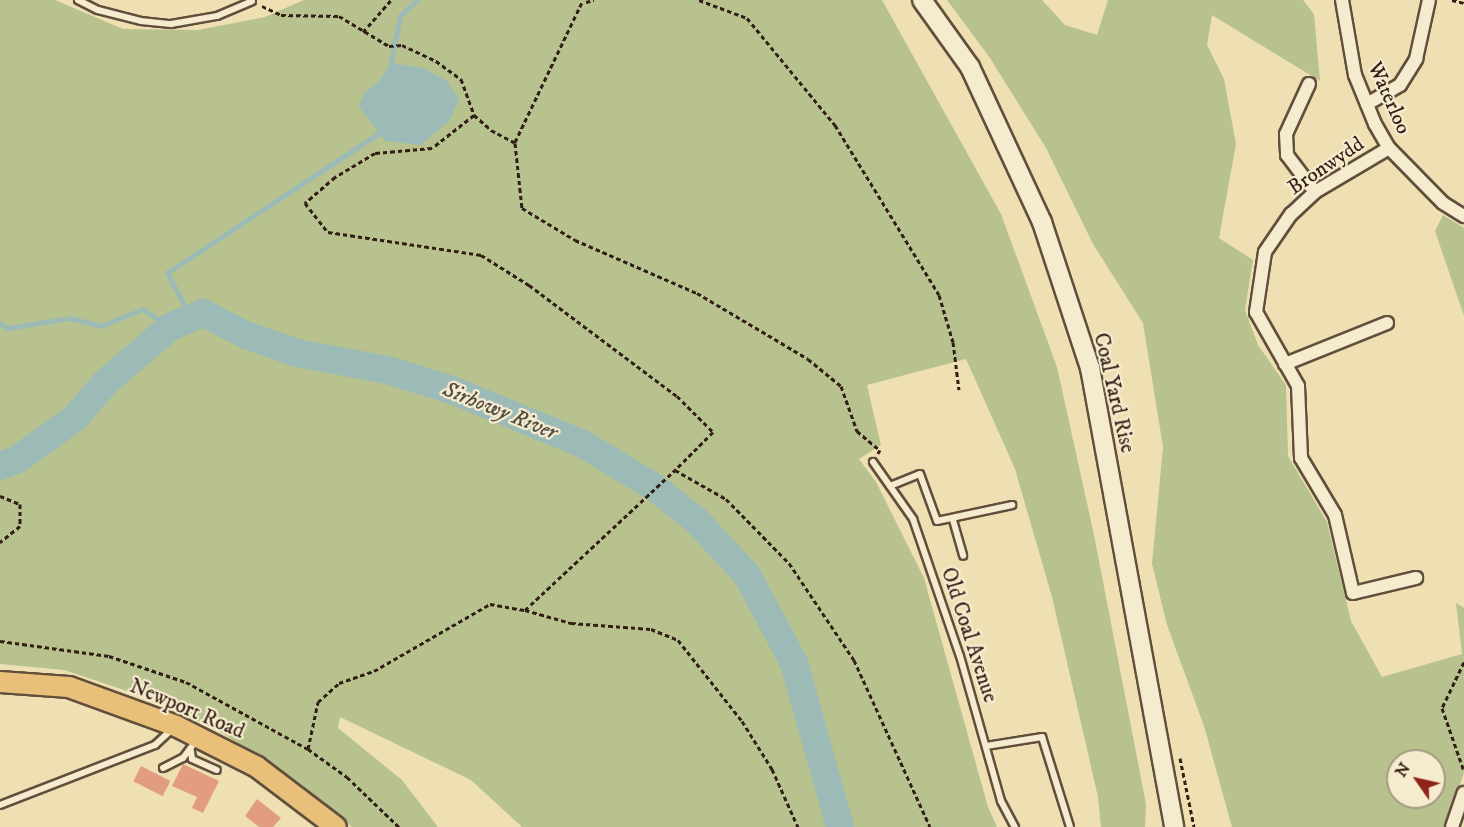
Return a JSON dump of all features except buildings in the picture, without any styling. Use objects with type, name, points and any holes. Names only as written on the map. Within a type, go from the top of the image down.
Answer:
[{"type":"main road","name":"Coal Yard Rise","points":[[922,0],[970,67],[1042,222],[1090,368],[1174,827]]},
{"type":"main road","name":"Newport Road","points":[[0,682],[69,687],[176,726],[195,743],[256,767],[336,827]]},
{"type":"street","name":"Waterloo","points":[[1342,0],[1355,75],[1389,148],[1443,203],[1464,216]]},
{"type":"street","points":[[1367,104],[1400,85],[1416,59],[1429,0]]},
{"type":"street","points":[[1309,84],[1286,134],[1287,155],[1315,192]]},
{"type":"street","name":"Bronwydd","points":[[1389,148],[1315,192],[1291,214],[1265,252],[1256,312],[1298,386],[1301,458],[1335,515],[1353,593],[1416,578]]},
{"type":"street","points":[[1285,364],[1388,323]]},
{"type":"street","points":[[1452,827],[1464,793]]},
{"type":"lane","points":[[78,0],[98,10],[141,21],[171,24],[217,16],[252,1]]},
{"type":"lane","name":"Old Coal Avenue","points":[[873,462],[913,519],[960,656],[1001,801],[1015,827]]},
{"type":"lane","points":[[890,486],[920,474],[924,478],[932,515],[937,521],[953,520],[1012,506]]},
{"type":"lane","points":[[953,520],[963,556]]},
{"type":"lane","points":[[0,805],[155,745],[176,726]]},
{"type":"lane","points":[[986,747],[1042,737],[1070,827]]},
{"type":"lane","points":[[163,768],[195,743]]},
{"type":"lane","points":[[195,743],[192,759],[217,770]]},
{"type":"path","points":[[363,32],[391,0]]},
{"type":"path","points":[[594,0],[585,1],[519,127],[515,142],[522,208],[575,240],[697,294],[808,359],[841,386],[857,431],[880,450],[873,462]]},
{"type":"path","points":[[699,0],[747,18],[835,125],[939,295],[953,342],[959,390]]},
{"type":"path","points":[[1452,0],[1464,3]]},
{"type":"path","points":[[252,1],[281,15],[339,16],[388,46],[402,45],[436,61],[461,79],[474,115],[491,130],[515,142]]},
{"type":"path","points":[[474,115],[432,148],[375,153],[305,203],[328,232],[481,255],[575,317],[677,396],[713,432],[668,479],[645,495],[525,610]]},
{"type":"path","points":[[675,470],[726,499],[789,563],[854,660],[930,827]]},
{"type":"path","points":[[0,496],[20,504],[20,526],[0,542]]},
{"type":"path","points":[[308,749],[318,702],[339,683],[374,671],[490,604],[525,610],[571,623],[651,629],[678,640],[742,721],[772,769],[798,827]]},
{"type":"path","points":[[0,641],[109,656],[186,682],[308,749],[347,777],[399,827]]},
{"type":"path","points":[[1464,662],[1442,708],[1464,771]]},
{"type":"green space","points":[[0,0],[55,0],[123,29],[198,30],[265,17],[304,0],[882,0],[1001,214],[1057,367],[1094,535],[1146,804],[1145,827],[1101,827],[1098,797],[1052,597],[1015,469],[966,359],[867,385],[881,445],[859,459],[876,482],[924,578],[988,807],[997,827],[522,827],[471,780],[340,717],[338,728],[402,780],[438,827],[352,827],[275,767],[217,730],[157,701],[64,670],[0,664]]},
{"type":"green space","points":[[947,0],[1042,0],[1065,25],[1097,35],[1108,0],[1303,0],[1314,14],[1320,81],[1212,15],[1207,45],[1224,79],[1236,144],[1219,238],[1253,260],[1245,310],[1258,345],[1286,385],[1288,456],[1327,522],[1351,621],[1382,677],[1462,654],[1456,603],[1464,608],[1464,773],[1445,827],[1232,827],[1204,726],[1167,625],[1152,564],[1163,447],[1143,323],[1093,244],[1046,148],[990,58]]},
{"type":"green space","points":[[1443,215],[1464,228],[1464,316],[1435,231]]},
{"type":"water","points":[[391,63],[424,68],[448,82],[459,100],[449,121],[421,145],[385,141],[359,107],[364,93],[378,82]]},
{"type":"waterway","points":[[390,67],[400,16],[417,0]]},
{"type":"waterway","points":[[191,318],[167,273],[378,134],[379,128]]},
{"type":"waterway","points":[[0,323],[7,328],[71,318],[101,326],[143,309],[170,327]]},
{"type":"waterway","name":"Sirhowy River","points":[[0,466],[18,459],[75,418],[106,382],[170,327],[203,313],[246,335],[297,353],[387,370],[452,390],[583,444],[654,487],[697,521],[747,575],[794,663],[840,827]]}]
